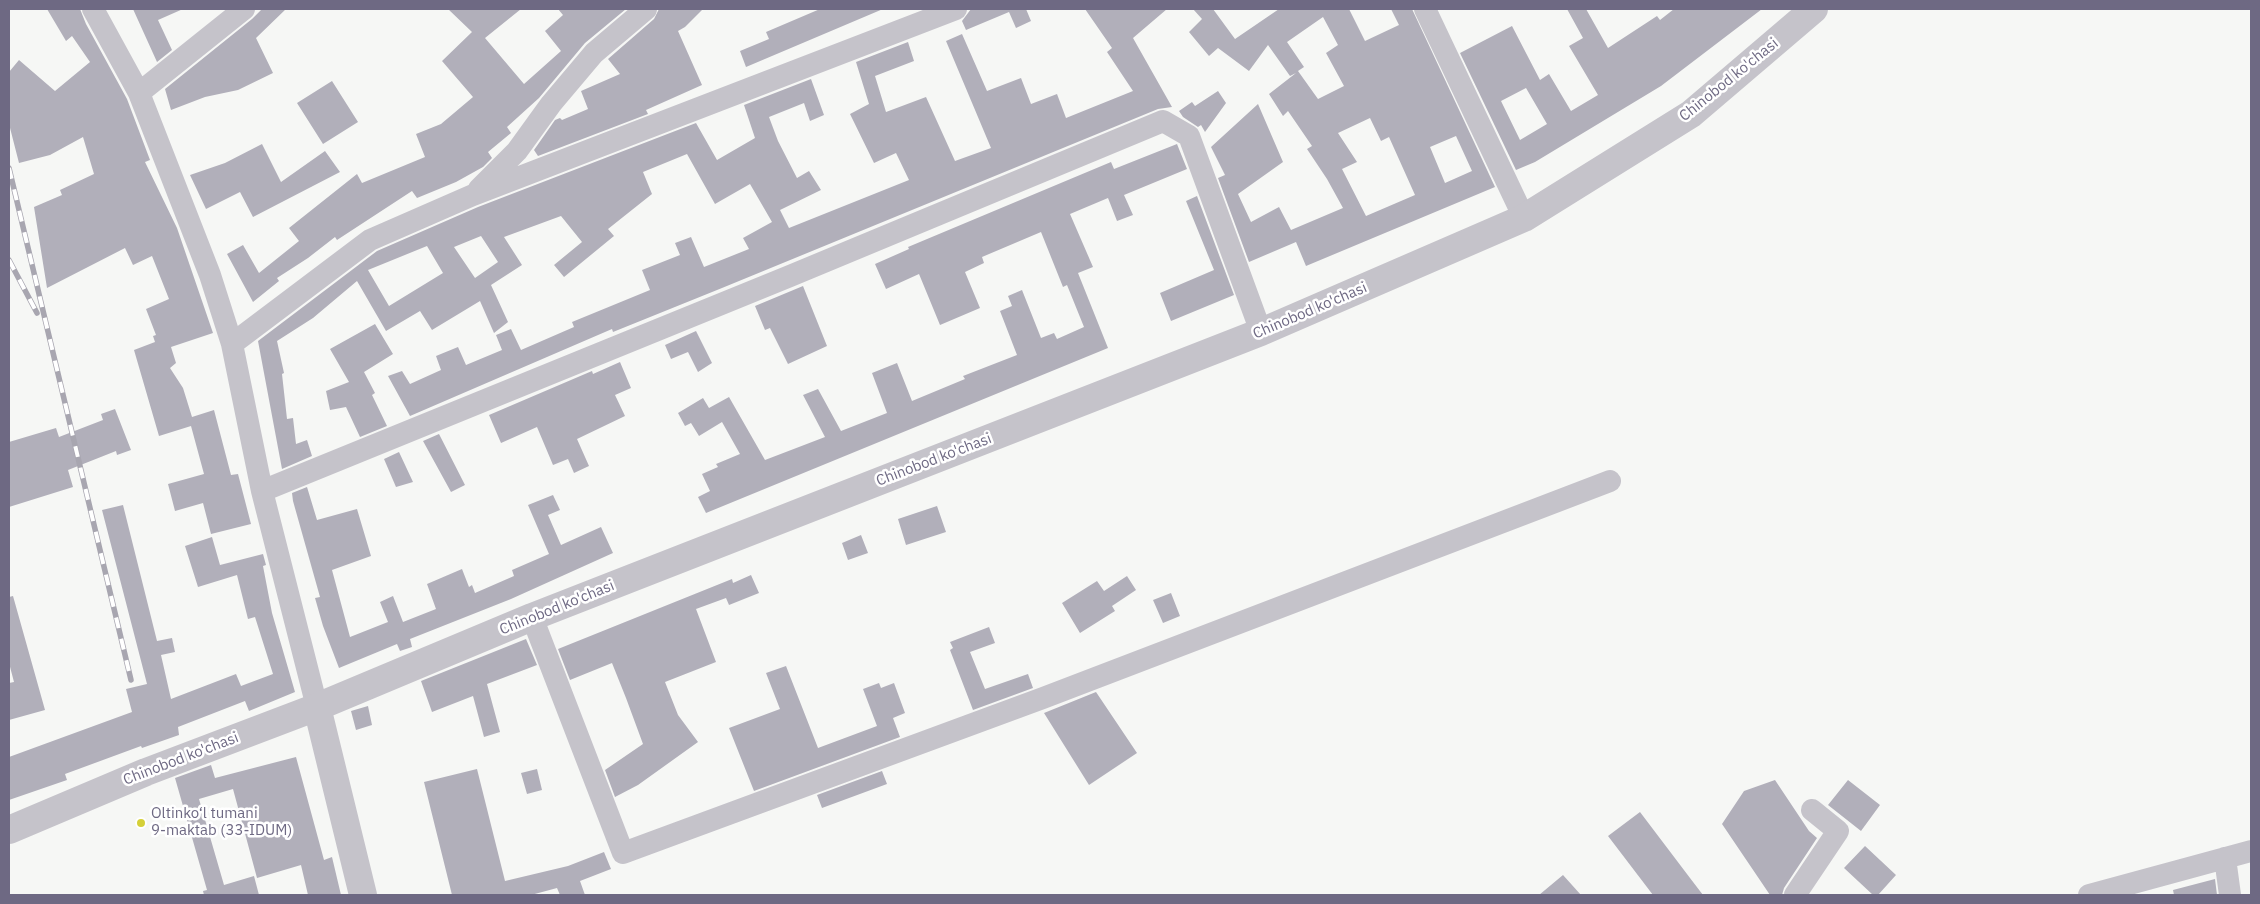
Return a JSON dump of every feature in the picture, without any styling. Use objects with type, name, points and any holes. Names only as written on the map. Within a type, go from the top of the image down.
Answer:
[{"type":"street","points":[[93,9],[139,93],[210,275],[232,344],[262,491],[363,895]]},
{"type":"street","points":[[139,93],[244,9]]},
{"type":"street","points":[[473,195],[517,151],[551,104],[594,53],[646,9]]},
{"type":"street","points":[[232,344],[370,240],[473,195],[956,9]]},
{"type":"street","points":[[1425,9],[1524,218]]},
{"type":"street","name":"Chinobod ko'chasi","points":[[9,830],[146,772],[317,707],[532,617],[1261,332],[1524,218],[1691,114],[1814,9]]},
{"type":"street","points":[[262,491],[790,276],[1163,121],[1189,136],[1261,332]]},
{"type":"street","points":[[532,617],[623,853],[1043,698],[1610,481]]},
{"type":"street","points":[[1795,895],[1838,831],[1812,810]]},
{"type":"street","points":[[2089,895],[2251,851]]},
{"type":"street","points":[[2224,858],[2230,895]]},
{"type":"building","points":[[47,9],[80,9],[86,24],[127,99],[150,160],[145,162],[177,228],[213,333],[171,347],[176,363],[170,368],[183,388],[192,417],[214,410],[231,475],[238,474],[251,524],[211,534],[203,503],[175,511],[168,484],[204,474],[191,426],[159,436],[134,350],[155,342],[153,336],[156,335],[146,309],[169,299],[152,256],[133,265],[125,248],[47,288],[34,207],[62,195],[60,190],[94,174],[83,137],[50,155],[19,163],[9,124],[9,72],[19,60],[55,91],[90,62],[72,36],[66,41]]},
{"type":"building","points":[[133,9],[183,9],[158,20],[172,50],[157,62]]},
{"type":"building","points":[[262,9],[286,9],[256,38],[273,73],[238,90],[205,97],[171,110],[165,89]]},
{"type":"building","points":[[448,9],[521,9],[485,38],[524,84],[561,51],[545,31],[563,15],[558,9],[626,9],[585,43],[539,98],[507,127],[511,133],[488,152],[492,158],[483,167],[456,182],[417,198],[412,191],[337,240],[335,237],[308,258],[277,278],[279,281],[253,302],[227,254],[243,245],[259,273],[299,241],[289,228],[357,174],[362,183],[425,157],[416,134],[441,124],[473,97],[442,61],[472,32]]},
{"type":"building","points":[[659,9],[703,9],[685,27],[678,31],[702,85],[646,110],[648,114],[538,156],[534,150],[555,120],[560,118],[562,120],[588,109],[581,91],[620,74],[608,59],[654,19]]},
{"type":"building","points":[[820,9],[883,9],[746,67],[740,51],[769,39],[766,32]]},
{"type":"building","points":[[971,9],[1026,9],[1031,21],[1016,28],[1009,12],[966,30],[962,21]]},
{"type":"building","points":[[1085,9],[1167,9],[1133,38],[1172,107],[1158,109],[613,332],[612,329],[410,416],[388,376],[402,371],[410,384],[441,370],[436,356],[458,347],[466,365],[502,350],[496,335],[511,329],[521,350],[574,327],[572,322],[650,290],[642,270],[680,255],[675,243],[691,237],[704,267],[749,249],[743,238],[772,222],[750,184],[715,204],[687,154],[643,172],[652,194],[608,229],[614,236],[564,277],[554,265],[582,242],[561,216],[504,237],[522,265],[491,285],[508,322],[494,333],[480,301],[432,330],[420,311],[386,331],[357,281],[313,318],[277,341],[284,373],[282,374],[287,419],[293,418],[296,444],[307,440],[312,456],[282,469],[258,341],[377,251],[478,207],[696,123],[717,160],[755,138],[744,105],[811,79],[824,115],[810,121],[804,103],[769,117],[778,141],[797,178],[809,171],[821,190],[780,210],[789,228],[909,180],[896,153],[874,163],[850,114],[869,104],[856,62],[908,42],[914,61],[875,76],[886,112],[926,97],[955,161],[991,148],[946,41],[962,34],[987,91],[1021,78],[1031,104],[1057,94],[1066,118],[1133,91],[1107,52],[1112,48]],"holes":[[[481,236],[498,262],[475,278],[454,247]],[[427,246],[443,273],[389,306],[368,270]]]},
{"type":"building","points":[[1193,9],[1213,9],[1235,39],[1279,9],[1349,9],[1365,41],[1399,25],[1391,9],[1412,9],[1495,187],[1306,266],[1296,242],[1249,262],[1218,178],[1225,175],[1211,147],[1258,104],[1283,162],[1238,194],[1251,222],[1279,207],[1291,230],[1343,208],[1307,149],[1312,146],[1288,111],[1283,116],[1269,94],[1296,73],[1290,76],[1268,45],[1249,71],[1218,48],[1209,56],[1189,32],[1202,19]],"holes":[[[1323,17],[1338,45],[1326,53],[1344,86],[1318,99],[1298,71],[1304,67],[1287,42]],[[1370,118],[1381,141],[1389,137],[1415,195],[1366,216],[1342,169],[1357,162],[1338,133]],[[1456,136],[1472,171],[1445,183],[1430,147]]]},
{"type":"building","points":[[1567,9],[1586,9],[1608,48],[1657,16],[1660,20],[1674,9],[1762,9],[1661,86],[1535,162],[1516,170],[1460,53],[1512,26],[1540,80],[1549,74],[1571,111],[1598,95],[1569,46],[1583,38]],"holes":[[[1526,88],[1547,124],[1520,140],[1501,101]]]},
{"type":"building","points":[[332,81],[358,122],[323,144],[297,103]]},
{"type":"building","points":[[1218,91],[1226,103],[1205,132],[1201,125],[1198,127],[1183,117],[1179,111],[1192,102],[1195,106]]},
{"type":"building","points":[[262,144],[281,182],[325,151],[340,172],[253,217],[240,192],[206,209],[190,175],[225,163]]},
{"type":"building","points":[[1177,144],[1187,169],[1124,195],[1133,215],[1117,221],[1108,198],[1070,214],[1093,267],[1078,273],[1108,348],[706,513],[698,497],[710,491],[702,474],[718,467],[716,464],[740,454],[722,422],[699,436],[691,423],[685,426],[678,413],[703,398],[709,408],[729,397],[765,460],[825,437],[803,395],[818,389],[841,431],[887,413],[872,373],[897,363],[912,401],[965,379],[963,376],[1017,355],[1000,311],[1012,306],[1008,296],[1022,290],[1041,338],[1054,333],[1057,339],[1084,327],[1067,285],[1063,287],[1041,232],[982,257],[984,263],[965,272],[980,308],[940,325],[919,274],[886,289],[875,264],[909,249],[908,247],[1111,162],[1114,169]]},
{"type":"building","points":[[1197,196],[1234,295],[1171,321],[1160,293],[1214,270],[1186,201]]},
{"type":"building","points":[[803,286],[827,346],[788,364],[770,328],[765,330],[755,306]]},
{"type":"building","points":[[375,324],[393,354],[364,372],[375,393],[372,395],[387,426],[360,437],[346,407],[330,410],[326,391],[349,382],[330,349]]},
{"type":"building","points":[[696,331],[712,363],[698,372],[688,352],[671,359],[665,345]]},
{"type":"building","points":[[620,362],[631,388],[615,395],[625,416],[577,439],[589,466],[574,473],[568,459],[553,465],[537,427],[501,443],[489,415],[592,371],[593,374]]},
{"type":"building","points":[[115,409],[131,450],[117,455],[116,451],[68,470],[73,487],[9,507],[9,442],[56,428],[59,437],[103,420],[101,414]]},
{"type":"building","points":[[439,434],[465,485],[451,492],[423,441]]},
{"type":"building","points":[[399,452],[413,482],[396,487],[384,459]]},
{"type":"building","points":[[307,487],[317,520],[357,509],[371,556],[332,570],[350,637],[388,622],[380,602],[393,596],[403,622],[436,609],[427,584],[462,569],[469,587],[472,585],[475,593],[514,576],[512,570],[549,554],[528,505],[553,495],[560,510],[548,515],[561,545],[601,527],[613,553],[511,599],[410,639],[412,647],[400,651],[397,644],[339,668],[323,626],[315,598],[320,597],[293,501],[292,493]]},
{"type":"building","points":[[123,505],[157,641],[172,638],[175,652],[161,655],[171,699],[236,674],[241,686],[273,674],[255,617],[248,619],[237,575],[198,587],[185,546],[212,537],[220,565],[263,554],[266,565],[263,566],[272,613],[295,692],[249,711],[245,701],[178,727],[179,735],[142,748],[141,746],[65,774],[67,780],[9,800],[9,757],[132,712],[126,689],[147,684],[102,510]]},
{"type":"building","points":[[937,506],[946,532],[906,545],[898,519]]},
{"type":"building","points":[[861,535],[868,553],[848,560],[842,543]]},
{"type":"building","points":[[751,575],[759,593],[729,605],[726,598],[696,609],[716,662],[665,682],[678,715],[698,742],[638,785],[615,797],[605,770],[643,744],[626,698],[612,663],[570,680],[558,649],[732,579],[733,583]]},
{"type":"building","points":[[1127,576],[1136,590],[1112,606],[1115,611],[1080,633],[1062,603],[1097,581],[1104,591]]},
{"type":"building","points":[[1171,593],[1180,616],[1163,623],[1153,600]]},
{"type":"building","points":[[13,596],[45,710],[9,720],[9,683],[14,682],[9,663],[9,597]]},
{"type":"building","points":[[989,627],[995,643],[970,652],[985,689],[1028,674],[1033,688],[973,710],[950,650],[953,648],[950,642]]},
{"type":"building","points":[[526,639],[537,665],[487,684],[500,732],[484,737],[473,696],[432,712],[421,681]]},
{"type":"building","points":[[786,666],[818,748],[877,726],[863,689],[879,683],[881,688],[894,683],[905,713],[893,718],[900,737],[754,791],[729,728],[780,709],[766,673]]},
{"type":"building","points":[[1096,692],[1137,753],[1089,785],[1044,713]]},
{"type":"building","points":[[368,706],[372,725],[356,730],[351,711]]},
{"type":"building","points":[[296,757],[324,860],[332,857],[341,895],[308,895],[301,865],[257,878],[233,789],[199,799],[224,885],[254,876],[259,895],[204,895],[203,891],[207,890],[175,778],[211,765],[215,778]]},
{"type":"building","points":[[477,769],[505,881],[568,866],[604,852],[611,869],[580,881],[585,895],[560,895],[557,888],[531,895],[452,895],[424,782]]},
{"type":"building","points":[[537,769],[542,790],[527,794],[521,773]]},
{"type":"building","points":[[882,771],[887,784],[822,808],[817,795]]},
{"type":"building","points":[[1775,780],[1809,831],[1817,838],[1784,888],[1782,895],[1770,895],[1722,824],[1744,791]]},
{"type":"building","points":[[1848,780],[1880,805],[1861,831],[1828,805]]},
{"type":"building","points":[[1640,812],[1703,895],[1653,895],[1608,836]]},
{"type":"building","points":[[1865,846],[1896,875],[1878,895],[1873,895],[1844,868]]},
{"type":"building","points":[[1563,875],[1581,895],[1539,895]]},
{"type":"building","points":[[2215,879],[2217,895],[2174,895],[2173,890]]},
{"type":"railway","points":[[9,168],[131,680]]},
{"type":"railway","points":[[9,260],[37,313]]},
{"type":"place","name":"Oltinko‘l tumani 9-maktab (33-IDUM)","points":[[141,823]]}]
